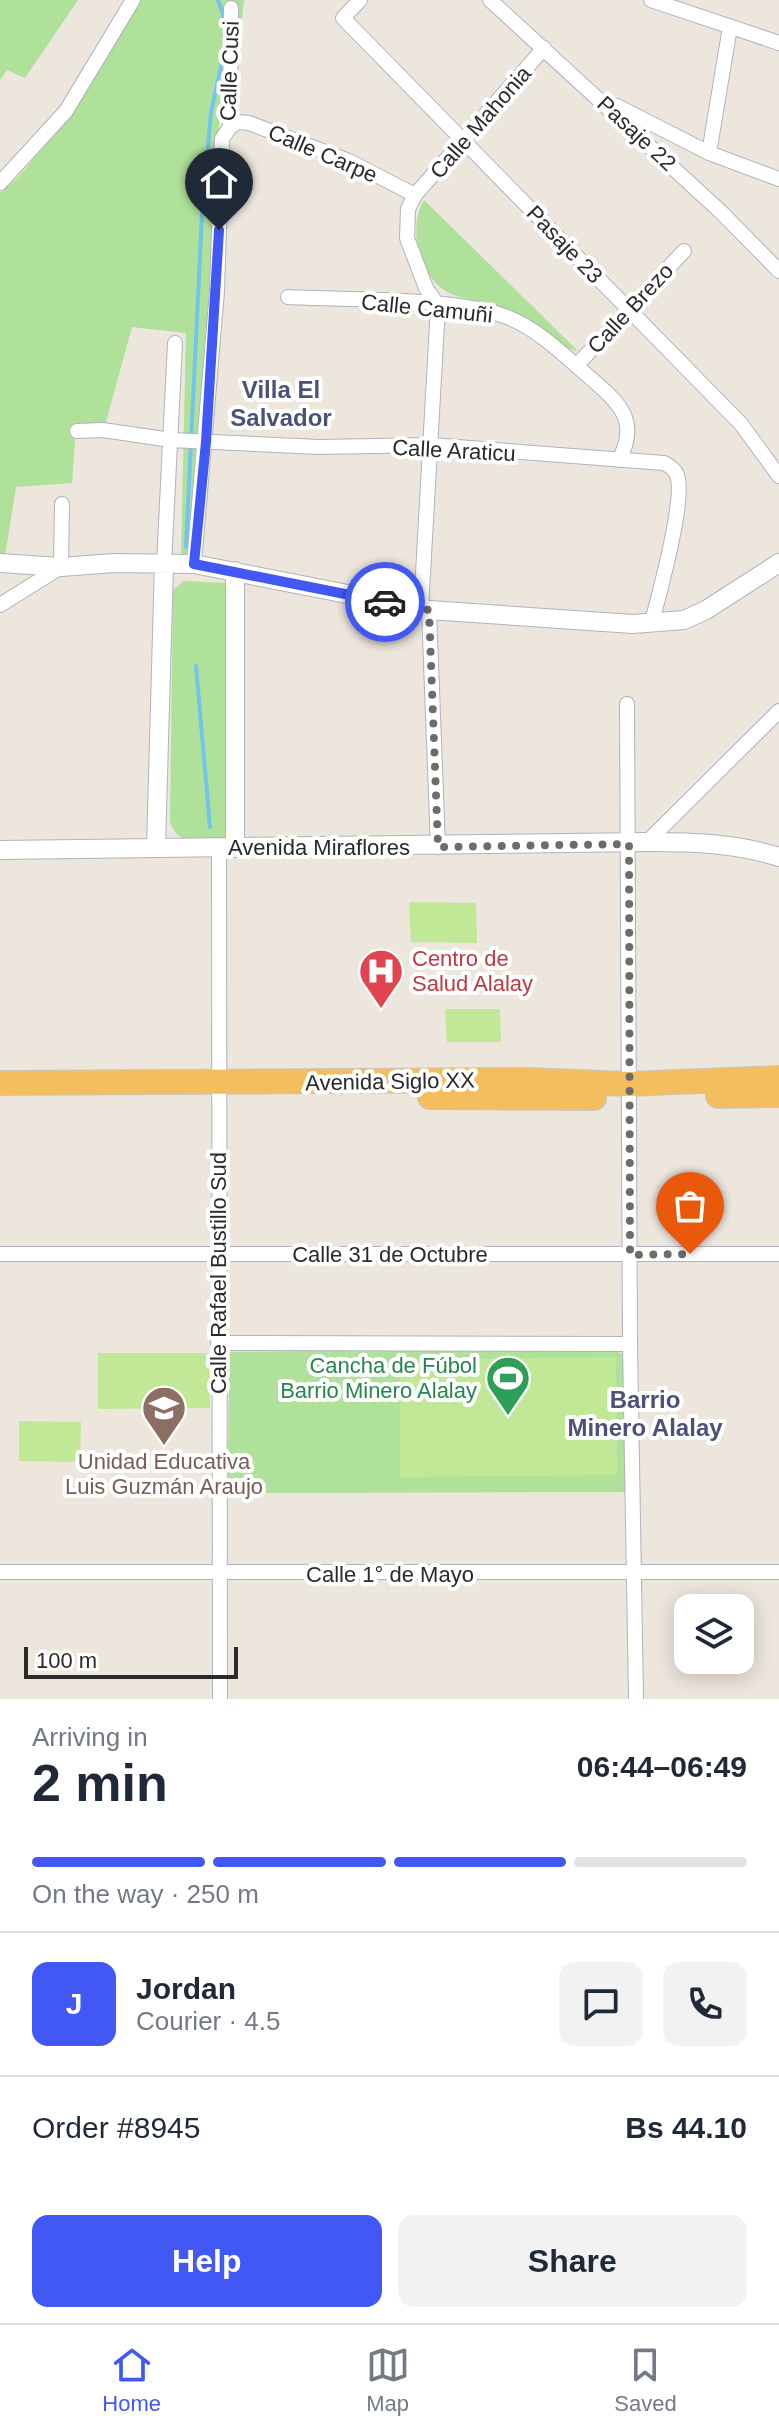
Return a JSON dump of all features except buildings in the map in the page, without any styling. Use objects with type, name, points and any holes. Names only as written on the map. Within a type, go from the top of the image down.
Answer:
[{"type":"highway","name":"Avenida Siglo XX","points":[[629,1091],[779,1078]]},
{"type":"highway","name":"Avenida Siglo XX","points":[[0,1083],[217,1089],[779,1095]]},
{"type":"highway","name":"Avenida Siglo XX","points":[[0,1097],[217,1089]]},
{"type":"street","points":[[0,183],[66,111],[133,0]]},
{"type":"street","name":"Pasaje 23","points":[[360,0],[343,18],[741,424],[779,476]]},
{"type":"street","name":"Pasaje 22","points":[[490,0],[589,89],[779,271]]},
{"type":"street","points":[[651,0],[779,43]]},
{"type":"street","name":"Calle Cusi","points":[[194,564],[206,442],[222,139],[230,127],[231,8]]},
{"type":"street","points":[[709,153],[730,27]]},
{"type":"street","name":"Calle Mahonia","points":[[415,195],[465,142],[544,48]]},
{"type":"street","points":[[589,89],[643,122],[709,153],[779,179]]},
{"type":"street","name":"Calle Carpe","points":[[230,127],[238,122],[249,123],[349,161],[415,195]]},
{"type":"street","points":[[415,195],[408,209],[407,238],[426,288],[438,306],[425,610],[438,847]]},
{"type":"street","name":"Calle Brezo","points":[[576,366],[684,251]]},
{"type":"street","name":"Calle Camuñi","points":[[288,297],[438,306],[509,317],[610,395],[624,414],[629,428],[629,442],[619,460]]},
{"type":"street","points":[[156,847],[164,564],[175,343]]},
{"type":"street","name":"Calle Araticu","points":[[77,431],[103,430],[171,440],[319,447],[431,445],[664,463],[672,467],[679,483],[673,531],[652,622]]},
{"type":"street","points":[[61,567],[62,504]]},
{"type":"street","points":[[0,563],[61,567],[194,564],[425,610],[539,619],[652,622],[684,620],[706,610],[779,563]]},
{"type":"street","points":[[0,605],[61,567]]},
{"type":"street","points":[[227,848],[235,571]]},
{"type":"street","points":[[627,704],[638,843],[629,1091],[636,1699]]},
{"type":"street","points":[[638,843],[779,711]]},
{"type":"street","name":"Avenida Miraflores","points":[[0,850],[716,843],[748,847],[779,857]]},
{"type":"street","name":"Calle Rafael Bustillo Sud","points":[[220,1699],[217,1089],[227,848]]},
{"type":"street","name":"Calle 31 de Octubre","points":[[0,1254],[779,1254]]},
{"type":"street","points":[[218,1343],[630,1344]]},
{"type":"street","name":"Calle 1° de Mayo","points":[[0,1572],[779,1572]]},
{"type":"green space","points":[[0,0],[78,0],[25,78],[7,70],[0,80]]},
{"type":"green space","points":[[136,0],[244,0],[232,107],[220,107],[193,554],[181,554],[186,333],[132,327],[104,429],[76,427],[72,483],[16,487],[5,556],[0,557],[0,193],[30,163],[85,91],[107,58]]},
{"type":"green space","points":[[424,200],[578,351],[551,340],[502,307],[456,296],[439,286],[423,264],[419,251],[417,224]]},
{"type":"green space","points":[[184,581],[227,583],[231,841],[187,840],[179,836],[170,821],[173,590]]},
{"type":"green space","points":[[409,902],[476,903],[477,943],[411,942]]},
{"type":"green space","points":[[445,1009],[500,1009],[501,1042],[447,1042]]},
{"type":"green space","points":[[609,1347],[624,1355],[627,1492],[228,1493],[229,1352]]},
{"type":"green space","points":[[98,1353],[209,1353],[210,1408],[98,1409]]},
{"type":"green space","name":"Cancha de Fúbol Barrio Minero Alalay","points":[[616,1357],[617,1475],[400,1477],[400,1360]]},
{"type":"green space","points":[[19,1421],[81,1422],[80,1462],[19,1461]]},
{"type":"waterway","points":[[218,0],[225,20]]},
{"type":"waterway","points":[[186,547],[202,214],[211,112],[224,53]]},
{"type":"waterway","points":[[196,666],[210,827]]},
{"type":"way so far","points":[[385,602],[429,610],[438,847],[629,844],[630,1255],[690,1254]]},
{"type":"place","name":"Centro de Salud Alalay","points":[[381,1010]]},
{"type":"place","name":"Cancha de Fúbol Barrio Minero Alalay","points":[[508,1417]]},
{"type":"place","name":"Unidad Educativa Luis Guzmán Araujo","points":[[164,1447]]},
{"type":"district","name":"Villa El Salvador","points":[[281,404]]},
{"type":"district","name":"Barrio Minero Alalay","points":[[645,1414]]},
{"type":"route","points":[[219,230],[206,442],[194,564],[385,602]]}]
